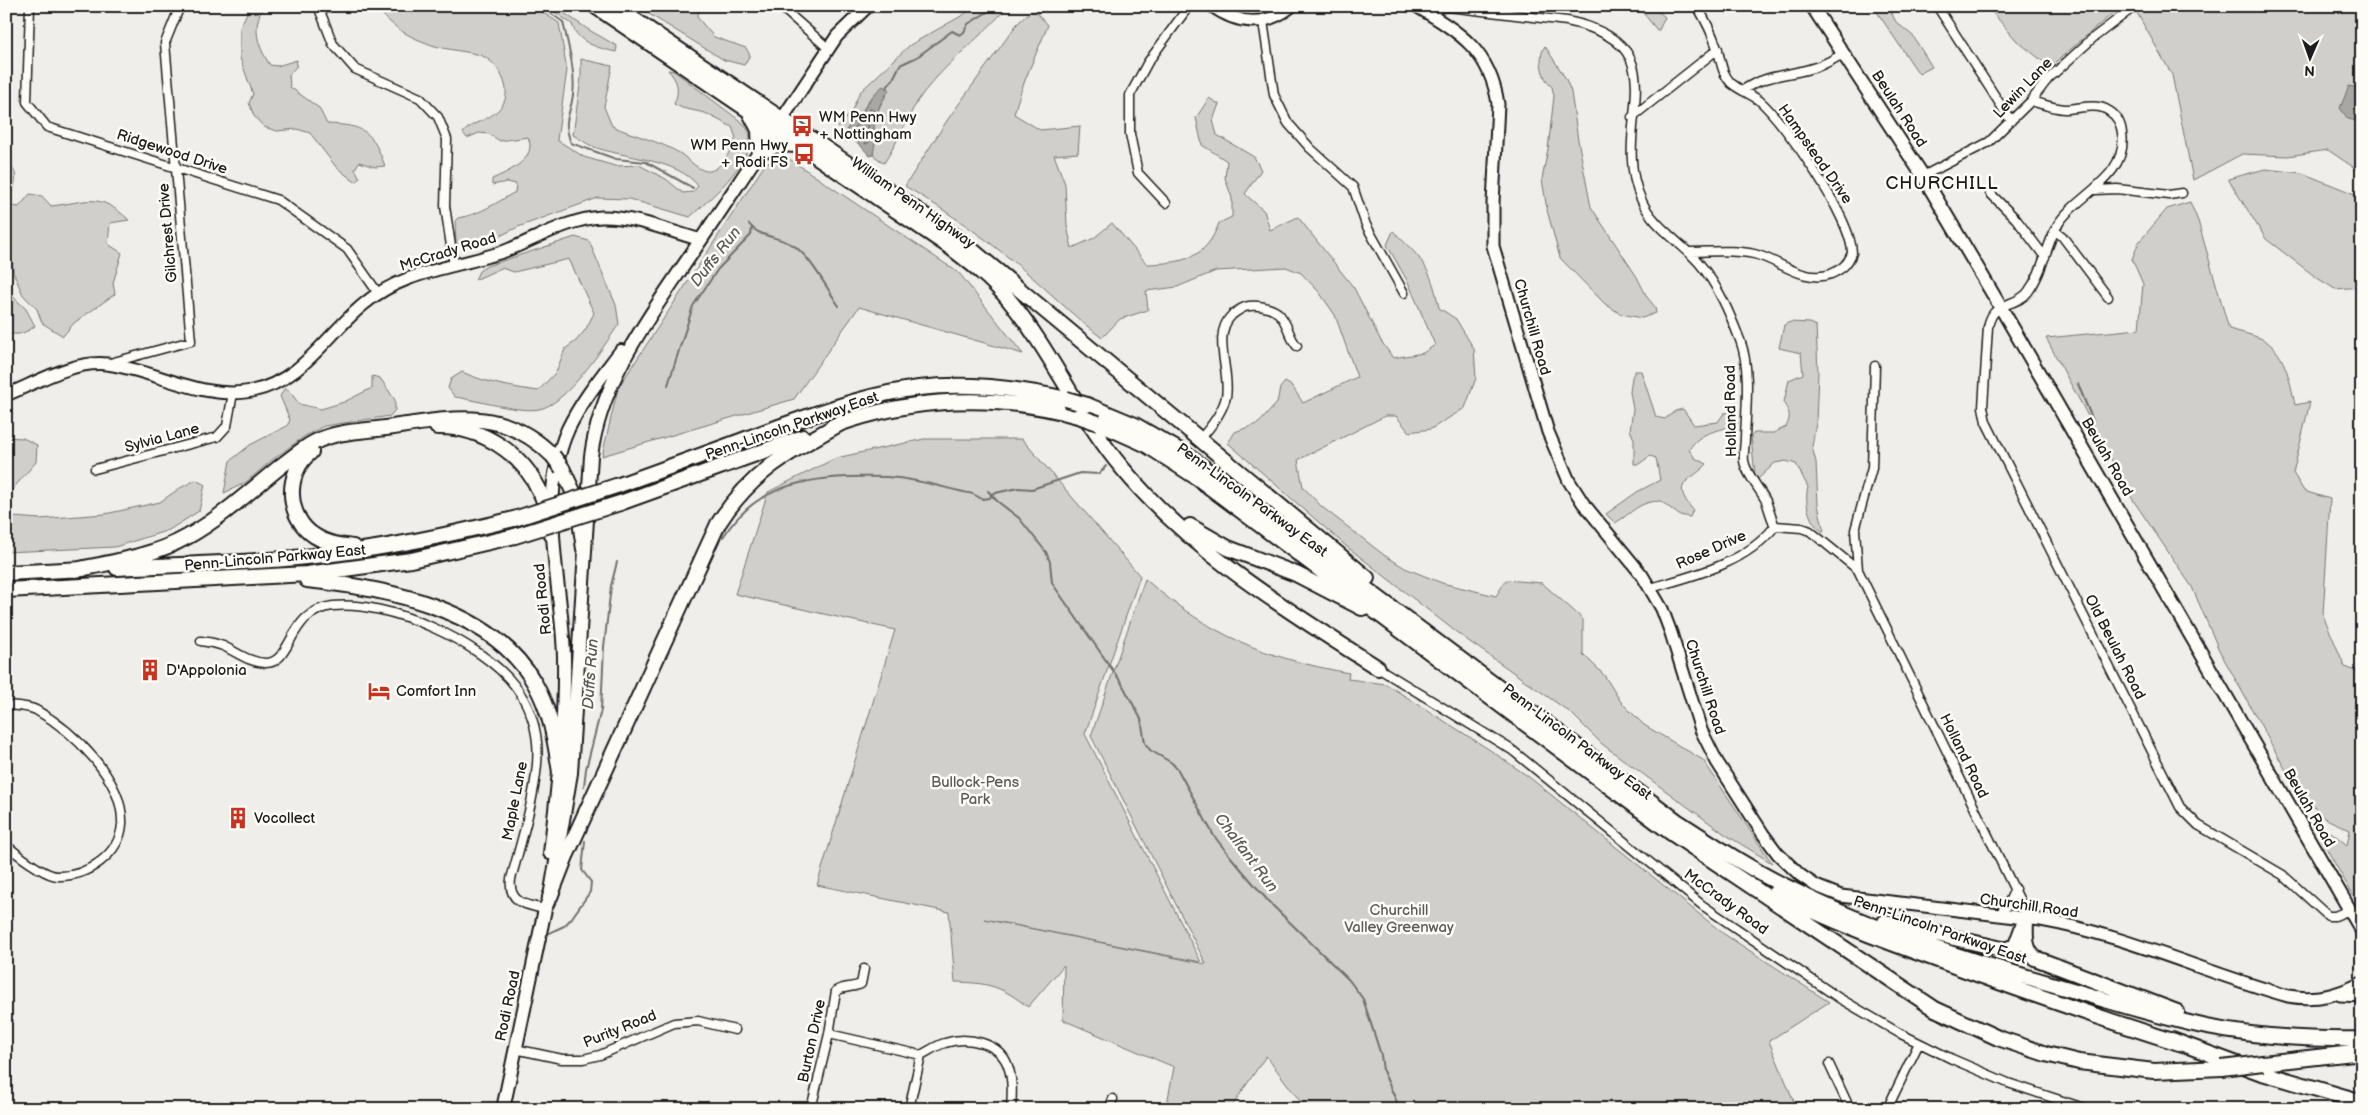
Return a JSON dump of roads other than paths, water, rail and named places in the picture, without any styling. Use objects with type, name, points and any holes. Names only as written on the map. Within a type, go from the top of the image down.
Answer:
[{"type":"highway","name":"William Penn Highway","points":[[595,6],[748,111],[779,124],[799,145],[950,247],[996,285],[1019,314],[1112,455],[1147,495]]},
{"type":"highway","name":"William Penn Highway","points":[[614,6],[779,124],[954,236],[1373,583],[1434,639]]},
{"type":"highway","points":[[748,111],[759,130],[760,152],[779,144],[799,145]]},
{"type":"highway","name":"Penn-Lincoln Parkway East","points":[[6,573],[273,560],[371,549],[444,536],[514,519],[619,485],[835,406],[889,392],[971,385],[1006,388],[1066,399],[1143,428],[1184,453],[1678,821],[1766,877],[1838,912],[1971,961],[2172,1019],[2228,1030],[2284,1037],[2362,1039]]},
{"type":"highway","name":"Penn-Lincoln Parkway East","points":[[6,590],[274,577],[383,564],[516,536],[620,503],[841,423],[907,406],[963,401],[1021,404],[1078,416],[1098,423],[1144,444],[1177,464],[1655,821],[1922,1001],[1952,1018],[1998,1038],[2062,1058],[2118,1068],[2174,1071],[2222,1068],[2362,1052]]},
{"type":"highway","points":[[75,570],[148,554],[188,537],[308,445],[332,435],[454,419],[479,419],[496,422],[519,430],[540,444],[553,456],[562,468],[577,500],[584,549]]},
{"type":"highway","points":[[548,903],[566,856],[718,524],[739,494],[762,471],[791,451],[841,423]]},
{"type":"highway","points":[[371,549],[330,543],[308,531],[297,516],[293,504],[292,486],[298,468],[308,454],[328,443],[435,427],[452,428],[480,435],[498,444],[514,456],[537,486],[543,500],[552,535]]},
{"type":"highway","points":[[1147,495],[1188,525],[1218,542],[1296,574],[1357,607],[1377,612]]},
{"type":"highway","points":[[1147,495],[1187,533],[1245,579],[1291,613],[1378,668]]},
{"type":"highway","points":[[274,577],[354,585],[399,594],[442,610],[480,630],[510,652],[535,683],[552,724],[560,772]]},
{"type":"highway","points":[[1715,862],[1785,898],[1858,931],[2116,1024],[2179,1043]]},
{"type":"highway","points":[[1838,912],[2006,950],[2016,944],[2026,918]]},
{"type":"highway","points":[[2026,918],[2027,948],[2035,958],[2228,1030]]},
{"type":"highway","points":[[1971,961],[2179,1043],[2259,1072],[2362,1102]]},
{"type":"main road","name":"Beulah Road","points":[[1812,6],[1923,176],[2362,931]]},
{"type":"main road","name":"Rodi Road","points":[[503,1109],[548,903],[571,773],[591,456],[598,418],[616,373],[651,314],[779,124]]},
{"type":"main road","name":"Rodi Road","points":[[548,903],[544,895],[560,772],[564,697],[563,636],[552,535],[554,478],[560,450],[569,428],[590,391],[651,314]]},
{"type":"street","name":"Ridgewood Drive","points":[[30,6],[27,102],[47,127],[278,200],[347,249],[378,293]]},
{"type":"street","name":"Gilchrest Drive","points":[[106,364],[192,341],[165,43],[180,6]]},
{"type":"street","points":[[318,6],[333,44],[355,69],[420,98],[438,117],[447,139],[445,206],[454,266]]},
{"type":"street","points":[[780,6],[829,49]]},
{"type":"street","points":[[779,124],[847,25],[868,6]]},
{"type":"street","points":[[1166,204],[1138,172],[1130,134],[1130,95],[1148,62],[1189,6]]},
{"type":"street","points":[[1212,6],[1231,18],[1250,22],[1263,21],[1282,14],[1292,6]]},
{"type":"street","name":"Churchill Road","points":[[1416,6],[1465,37],[1483,59],[1496,89],[1498,104],[1493,203],[1493,246],[1548,432],[1569,481],[1583,503],[1650,588],[1671,633],[1695,713],[1708,746],[1763,834],[1793,869],[1816,886],[1848,898],[2026,918],[2091,931],[2288,996],[2315,998],[2333,995],[2361,983]]},
{"type":"street","name":"Hampstead Drive","points":[[1688,252],[1734,251],[1754,254],[1775,260],[1807,276],[1817,277],[1844,267],[1852,253],[1848,230],[1839,210],[1821,182],[1773,116],[1760,102],[1731,83],[1725,74],[1718,49],[1697,6]]},
{"type":"street","points":[[1937,6],[2011,121]]},
{"type":"street","name":"Lewin Lane","points":[[1923,176],[1989,142],[2031,101],[2048,79],[2093,38],[2135,6]]},
{"type":"street","name":"Holland Road","points":[[1431,15],[1439,8],[1449,7],[1584,24],[1617,41],[1628,53],[1635,68],[1637,84],[1632,117],[1630,160],[1641,201],[1671,237],[1688,252],[1707,274],[1718,292],[1742,344],[1747,381],[1744,462],[1766,502],[1775,526],[1802,528],[1810,531],[1858,570],[2015,889],[2026,918]]},
{"type":"street","points":[[1263,21],[1274,95],[1288,123],[1310,148],[1353,187],[1366,225],[1404,293]]},
{"type":"street","points":[[1632,117],[1718,49]]},
{"type":"street","points":[[1744,90],[1774,75],[1819,66],[1844,53]]},
{"type":"street","points":[[2000,306],[2027,294],[2055,231],[2064,217],[2095,190],[2120,155],[2124,142],[2122,128],[2117,117],[2100,107],[2064,109],[2031,101]]},
{"type":"street","points":[[2095,190],[2117,189],[2169,195],[2182,193]]},
{"type":"street","points":[[1990,193],[2016,219],[2045,257]]},
{"type":"street","name":"McCrady Road","points":[[106,364],[205,390],[233,393],[268,387],[298,370],[350,317],[378,293],[410,277],[505,250],[572,223],[600,217],[632,220],[701,240]]},
{"type":"street","points":[[2055,231],[2062,236],[2108,297]]},
{"type":"street","points":[[1200,439],[1214,423],[1224,403],[1226,376],[1222,336],[1224,326],[1229,318],[1247,306],[1259,306],[1272,310],[1281,316],[1292,341],[1297,346]]},
{"type":"street","name":"Old Beulah Road","points":[[2000,306],[1991,316],[1988,327],[1983,407],[1986,422],[2180,807],[2198,825],[2283,875],[2328,916],[2335,916],[2349,910]]},
{"type":"street","points":[[6,395],[76,367],[106,364]]},
{"type":"street","points":[[1858,570],[1855,530],[1872,468],[1875,366]]},
{"type":"street","name":"Sylvia Lane","points":[[95,469],[217,437],[228,426],[233,393]]},
{"type":"street","name":"Rose Drive","points":[[1650,588],[1695,574],[1742,554],[1765,540],[1775,526]]},
{"type":"street","name":"Maple Lane","points":[[200,642],[224,646],[257,662],[272,662],[282,654],[298,626],[309,614],[325,608],[352,606],[400,615],[427,625],[460,642],[492,663],[508,678],[521,695],[534,723],[537,742],[536,775],[512,879],[511,891],[515,900],[522,904],[548,903]]},
{"type":"street","name":"McCrady Road","points":[[1378,668],[1512,750],[1682,891],[1716,916],[1839,998],[1919,1043],[2002,1080],[2087,1109]]},
{"type":"street","points":[[6,705],[34,709],[66,730],[107,774],[118,798],[122,824],[115,848],[87,871],[56,876],[25,860],[6,845]]},
{"type":"street","points":[[1997,916],[2007,906],[2015,889]]},
{"type":"street","name":"Burton Drive","points":[[811,1109],[829,1034],[836,990],[842,987],[854,987],[861,984],[864,968]]},
{"type":"street","points":[[2333,995],[2362,996]]},
{"type":"street","name":"Purity Road","points":[[515,1049],[562,1059],[583,1059],[600,1055],[674,1023],[698,1021],[735,1030]]},
{"type":"street","points":[[829,1034],[921,1055],[944,1043],[965,1040],[985,1044],[1002,1054],[1008,1066],[1012,1084],[1011,1109]]},
{"type":"street","points":[[1887,1109],[1919,1043]]},
{"type":"street","points":[[908,1109],[921,1055]]},
{"type":"street","points":[[1829,1064],[1850,1109]]},
{"type":"street","points":[[1109,1109],[1113,1099]]},
{"type":"water","points":[[883,86],[889,90],[881,102],[873,125],[875,143],[873,155],[870,156],[859,144],[848,137],[847,129]]},
{"type":"water","points":[[2349,86],[2359,88],[2362,92],[2362,122],[2348,119],[2340,108]]},
{"type":"waterway","name":"Chalfant Run","points":[[540,6],[563,22],[571,58],[574,86],[567,123],[571,143],[616,159],[646,162],[693,188]]},
{"type":"waterway","points":[[886,88],[900,65],[917,57],[952,31],[960,35],[968,24],[997,6]]},
{"type":"waterway","name":"Chalfant Run","points":[[749,224],[759,232],[785,241],[797,248],[814,268],[839,306]]},
{"type":"waterway","name":"Duffs Run","points":[[668,385],[693,306],[718,269],[751,235],[752,228]]},
{"type":"waterway","points":[[2078,384],[2093,421]]},
{"type":"waterway","points":[[991,494],[1018,488],[1032,489],[1080,473],[1099,474],[1106,466]]},
{"type":"waterway","points":[[723,537],[735,521],[762,498],[794,484],[829,478],[892,477],[973,494],[982,499],[990,498],[991,495]]},
{"type":"waterway","name":"Chalfant Run","points":[[988,491],[997,501],[1019,518],[1046,552],[1050,562],[1052,583],[1121,682],[1141,719],[1145,743],[1150,750],[1172,763],[1178,770],[1214,836],[1269,902],[1349,980],[1363,999],[1381,1055],[1383,1071],[1400,1109]]},
{"type":"waterway","name":"Duffs Run","points":[[584,786],[586,769],[601,710],[604,647],[611,586],[617,562]]},
{"type":"waterway","name":"Duffs Run","points":[[549,933],[564,926],[590,892],[591,882],[582,870],[585,841]]},
{"type":"place","name":"WM Penn Hwy + Nottingham","points":[[802,126]]},
{"type":"place","name":"WM Penn Hwy + Rodi FS","points":[[804,154]]},
{"type":"place","name":"D'Appolonia","points":[[150,670]]},
{"type":"place","name":"Comfort Inn","points":[[379,691]]},
{"type":"place","name":"Vocollect","points":[[238,818]]},
{"type":"district","name":"CHURCHILL","points":[[1942,183]]},
{"type":"park label","name":"Bullock-Pens Park","points":[[975,790]]},
{"type":"park label","name":"Churchill Valley Greenway","points":[[1399,918]]}]
